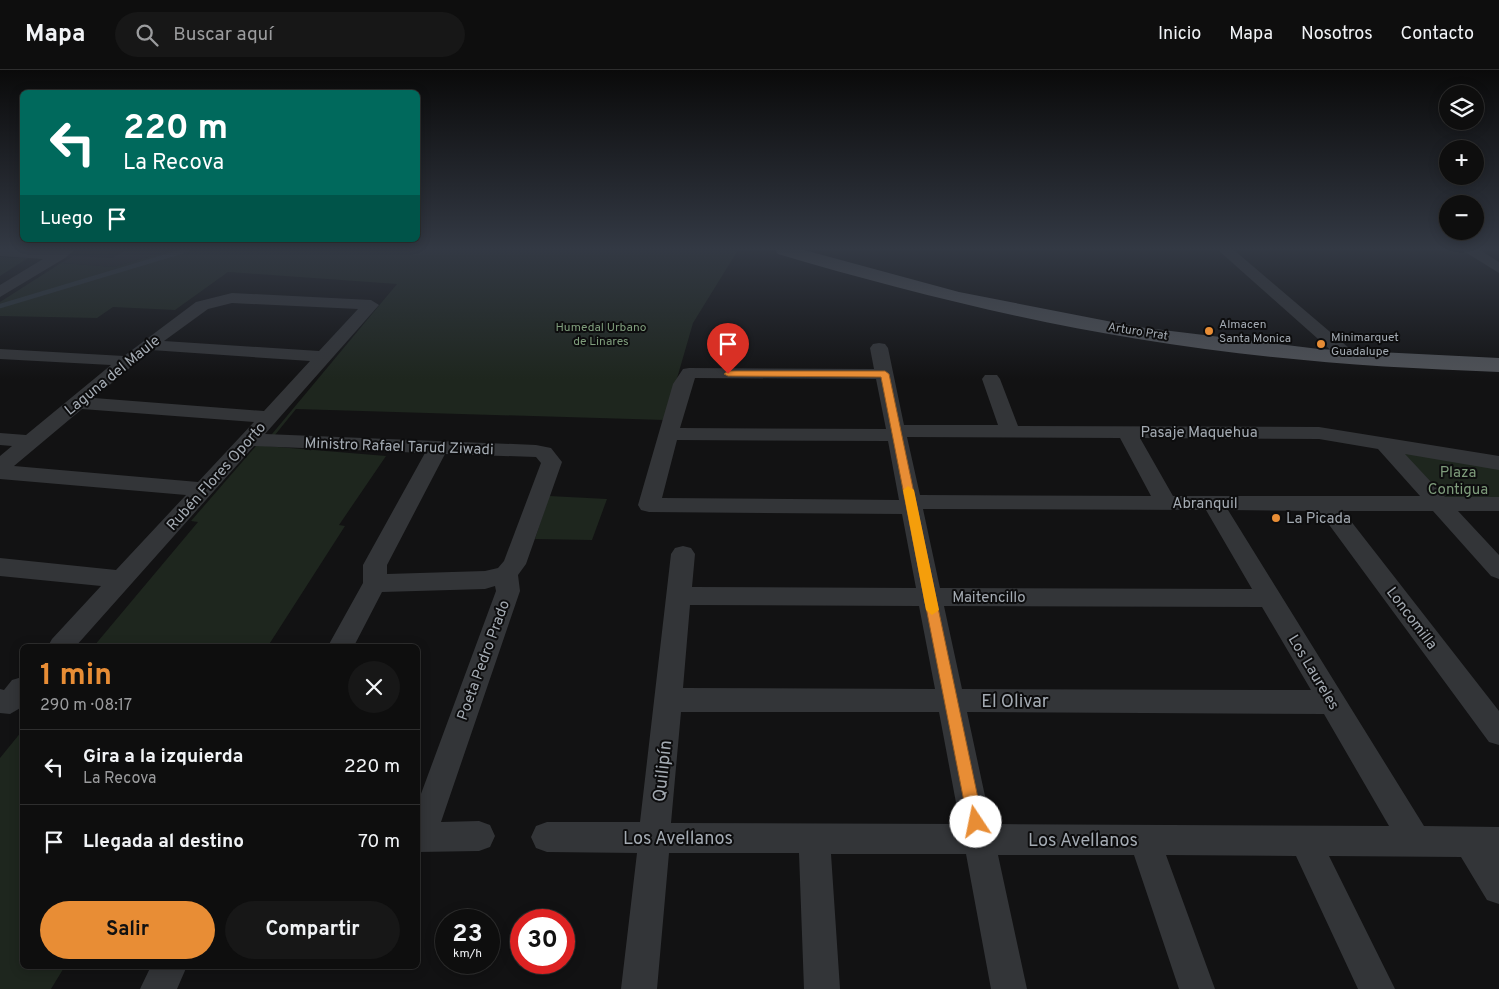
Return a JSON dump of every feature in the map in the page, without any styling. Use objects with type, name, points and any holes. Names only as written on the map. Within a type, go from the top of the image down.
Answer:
[{"type":"main road","name":"Arturo Prat","points":[[948,293],[1041,314],[1186,338],[1350,358],[1499,365]]},
{"type":"street","points":[[1275,293],[1350,358]]},
{"type":"street","name":"Laguna del Maule","points":[[0,467],[127,361],[202,305],[232,298],[370,305]]},
{"type":"street","name":"Rubén Flores Oporto","points":[[62,644],[370,305]]},
{"type":"street","points":[[147,345],[323,357]]},
{"type":"street","points":[[879,348],[1009,989]]},
{"type":"street","points":[[0,354],[127,361]]},
{"type":"street","points":[[668,434],[682,384],[689,373],[885,374]]},
{"type":"street","points":[[992,379],[1010,431]]},
{"type":"street","points":[[78,403],[269,417]]},
{"type":"street","name":"Pasaje Maquehua","points":[[668,434],[1010,431],[1303,432],[1339,435],[1499,463]]},
{"type":"street","points":[[1128,432],[1166,503]]},
{"type":"street","name":"Abranquil","points":[[668,434],[649,505],[1499,504]]},
{"type":"street","points":[[0,439],[31,442]]},
{"type":"street","name":"Ministro Rafael Tarud Ziwadi","points":[[248,440],[536,451],[549,458]]},
{"type":"street","points":[[1384,443],[1499,570]]},
{"type":"street","points":[[342,644],[375,583],[375,565],[438,447]]},
{"type":"street","name":"Poeta Pedro Prado","points":[[420,834],[508,591],[506,574],[514,564],[551,471],[552,462],[549,458]]},
{"type":"street","points":[[0,472],[204,489]]},
{"type":"street","name":"Los Laureles","points":[[1213,503],[1415,841]]},
{"type":"street","name":"Loncomilla","points":[[1326,504],[1499,733]]},
{"type":"street","name":"Quilipín","points":[[639,989],[684,554]]},
{"type":"street","points":[[0,567],[122,579]]},
{"type":"street","points":[[375,583],[485,580],[506,574]]},
{"type":"street","name":"Maitencillo","points":[[679,596],[1270,598]]},
{"type":"street","name":"El Olivar","points":[[669,700],[1332,702]]},
{"type":"street","points":[[420,837],[479,836]]},
{"type":"street","name":"Los Avellanos","points":[[547,838],[1484,842]]},
{"type":"street","points":[[814,839],[822,989]]},
{"type":"street","points":[[1145,840],[1197,989]]},
{"type":"street","points":[[1304,841],[1377,989]]},
{"type":"street","points":[[1484,842],[1499,888]]},
{"type":"street","points":[[158,989],[168,969]]},
{"type":"green space","name":"Humedal Urbano de Linares","points":[[14,293],[199,293],[175,310],[113,307],[97,318],[0,316],[0,302]]},
{"type":"green space","name":"Humedal Urbano de Linares","points":[[390,293],[712,293],[693,323],[665,420],[296,409],[266,446],[386,456],[339,525],[345,526],[269,644],[96,644],[198,522],[191,521],[256,446],[262,446]]},
{"type":"green space","name":"Plaza Contigua","points":[[1399,449],[1499,468],[1499,502],[1449,502]]},
{"type":"green space","points":[[549,496],[607,499],[592,540],[535,539]]},
{"type":"green space","points":[[20,733],[20,969],[63,969],[51,989],[0,989],[0,758]]},
{"type":"waterway","points":[[0,306],[44,293]]},
{"type":"slow traffic","points":[[908,490],[932,610]]},
{"type":"place","name":"Almacen Santa Monica","points":[[1209,331]]},
{"type":"place","name":"Minimarquet Guadalupe","points":[[1321,344]]},
{"type":"place","name":"La Picada","points":[[1276,518]]},
{"type":"route","points":[[728,374],[885,374],[976,822]]}]
